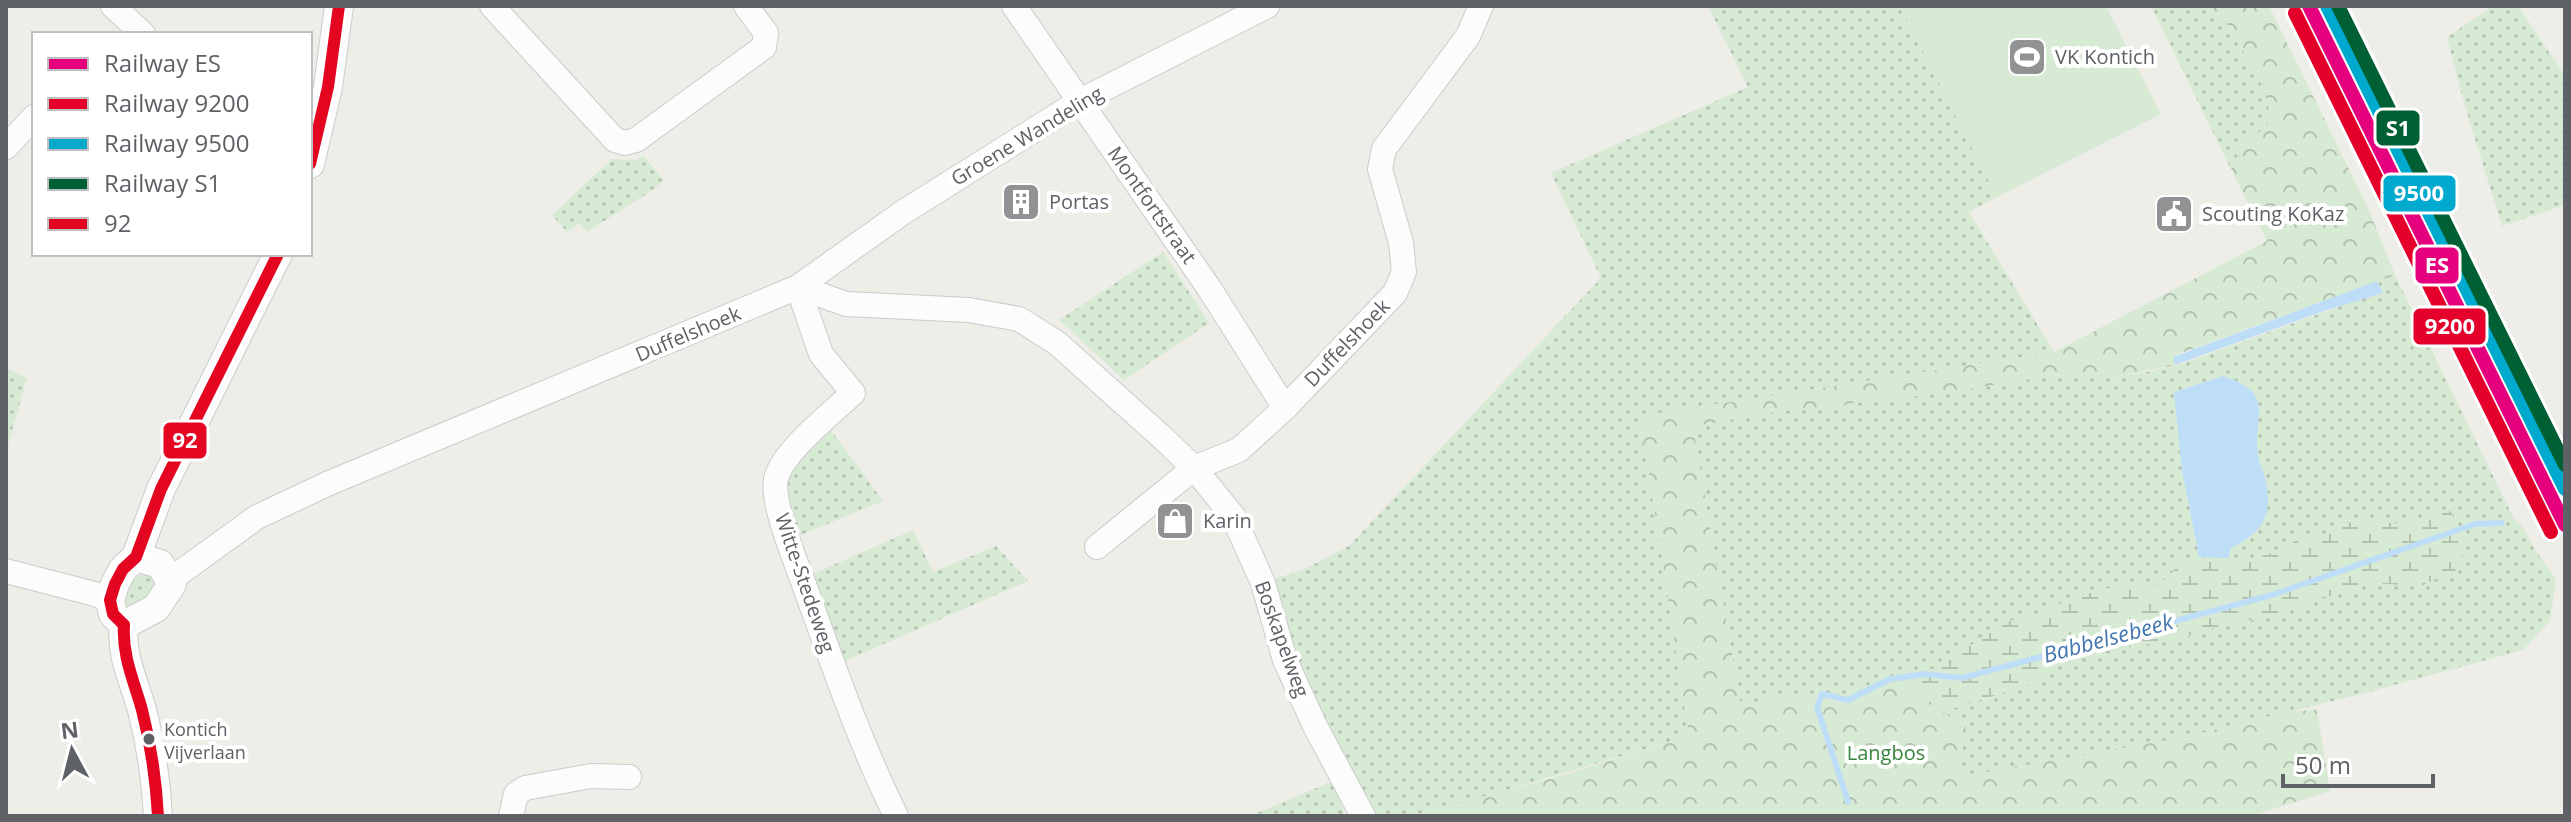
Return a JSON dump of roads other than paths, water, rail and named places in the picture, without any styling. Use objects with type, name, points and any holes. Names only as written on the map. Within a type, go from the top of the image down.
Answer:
[{"type":"street","points":[[312,151],[333,62],[339,6]]},
{"type":"street","points":[[492,6],[615,140],[625,143],[636,140],[764,47],[766,33],[746,6]]},
{"type":"street","name":"Montfortstraat","points":[[1014,6],[1209,288],[1285,408]]},
{"type":"street","name":"Groene Wandeling","points":[[798,287],[902,213],[1080,101],[1267,6]]},
{"type":"street","name":"Duffelshoek","points":[[1097,547],[1194,468],[1239,450],[1285,408],[1395,293],[1404,272],[1401,243],[1380,169],[1384,149],[1468,36],[1481,6]]},
{"type":"street","points":[[6,147],[32,119]]},
{"type":"street","points":[[158,816],[151,754],[128,669],[117,612],[123,569],[136,557],[161,489],[277,256]]},
{"type":"street","points":[[798,287],[846,304],[969,310],[1019,319],[1057,343],[1194,468]]},
{"type":"street","name":"Duffelshoek","points":[[117,612],[156,608],[169,590],[170,580],[257,517],[327,484],[798,287]]},
{"type":"street","name":"Witte-Stedeweg","points":[[798,287],[821,354],[853,393],[788,457],[776,481],[777,497],[790,547],[859,738],[896,816]]},
{"type":"street","name":"Boskapelweg","points":[[1194,468],[1233,516],[1263,583],[1285,660],[1315,726],[1363,816]]},
{"type":"street","points":[[136,557],[160,564],[170,580]]},
{"type":"street","points":[[6,571],[95,594],[117,612]]},
{"type":"street","points":[[511,816],[516,794],[525,788],[591,776],[629,777]]},
{"type":"water","points":[[2377,281],[2383,293],[2175,365],[2173,357]]},
{"type":"water","points":[[2223,376],[2251,390],[2257,398],[2258,455],[2265,478],[2267,512],[2251,536],[2231,548],[2228,558],[2199,557],[2182,471],[2174,392]]},
{"type":"waterway","name":"Babbelsebeek","points":[[1848,802],[1817,707],[1822,694],[1848,700],[1890,679],[1925,674],[1962,678],[2272,595],[2475,524],[2502,523]]},
{"type":"rail line","name":"ES","points":[[2309,6],[2565,525]]},
{"type":"rail line","name":"9500","points":[[2327,6],[2565,489]]},
{"type":"rail line","name":"S1","points":[[2338,6],[2565,465]]},
{"type":"rail line","name":"9200","points":[[2295,13],[2551,532]]},
{"type":"place","name":"VK Kontich","points":[[2027,57]]},
{"type":"place","name":"Portas","points":[[1021,202]]},
{"type":"place","name":"Scouting KoKaz","points":[[2174,214]]},
{"type":"place","name":"Karin","points":[[1175,521]]},
{"type":"place","name":"Kontich Vijverlaan","points":[[149,739]]},
{"type":"park label","name":"Langbos","points":[[1886,753]]}]
